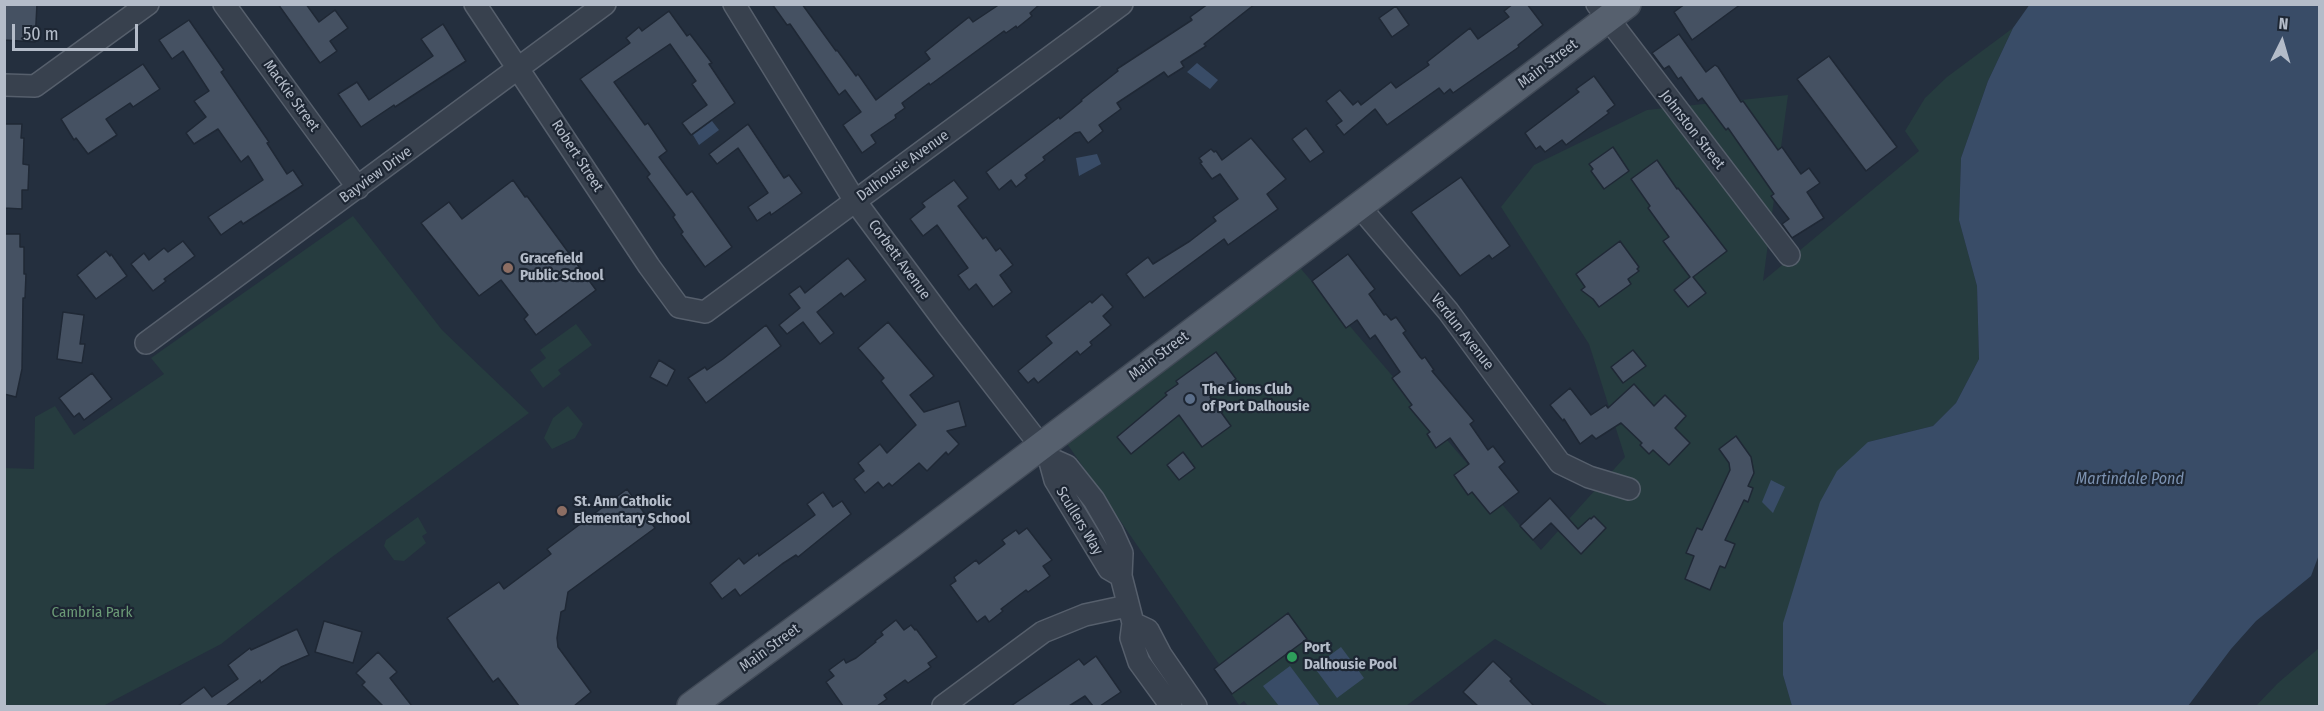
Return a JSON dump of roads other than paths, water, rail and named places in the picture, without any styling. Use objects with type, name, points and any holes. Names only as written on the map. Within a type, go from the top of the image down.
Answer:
[{"type":"main road","name":"Main Street","points":[[691,706],[1045,452],[1611,9]]},
{"type":"street","points":[[4,85],[35,86],[148,4]]},
{"type":"street","name":"MacKie Street","points":[[224,4],[358,188]]},
{"type":"street","name":"Robert Street","points":[[476,4],[649,266],[679,307]]},
{"type":"street","name":"Bayview Drive","points":[[146,343],[520,69],[604,4]]},
{"type":"street","name":"Corbett Avenue","points":[[734,4],[855,201],[1045,452]]},
{"type":"street","name":"Dalhousie Avenue","points":[[679,307],[705,312],[1122,4]]},
{"type":"street","name":"Johnston Street","points":[[1611,9],[1789,255]]},
{"type":"street","name":"Verdun Avenue","points":[[1359,206],[1448,311],[1560,463],[1589,477],[1629,489]]},
{"type":"street","name":"Scullers Way","points":[[1045,452],[1055,480],[1109,569],[1121,576],[1130,615],[1131,638],[1139,662],[1171,706]]},
{"type":"street","points":[[944,706],[1043,632],[1085,615],[1130,615],[1148,630],[1161,655],[1196,706]]},
{"type":"water","name":"Martindale Pond","points":[[2030,4],[2319,5],[2320,552],[2311,576],[2256,621],[2231,649],[2188,706],[1792,706],[1783,675],[1783,623],[1820,502],[1837,471],[1868,442],[1933,426],[1956,403],[1979,359],[1977,286],[1959,220],[1961,158],[1988,81],[2013,28]]},
{"type":"water","points":[[1197,63],[1218,80],[1210,89],[1187,72]]},
{"type":"water","points":[[712,121],[719,130],[699,145],[693,135]]},
{"type":"water","points":[[1097,154],[1101,164],[1079,176],[1076,158]]},
{"type":"water","points":[[1771,480],[1785,487],[1773,513],[1762,502]]},
{"type":"water","points":[[1341,647],[1364,678],[1337,698],[1314,667]]},
{"type":"water","points":[[1290,666],[1320,706],[1279,706],[1263,686]]},
{"type":"place","name":"Gracefield Public School","points":[[508,268]]},
{"type":"place","name":"The Lions Club of Port Dalhousie","points":[[1190,399]]},
{"type":"place","name":"St. Ann Catholic Elementary School","points":[[562,511]]},
{"type":"place","name":"Port Dalhousie Pool","points":[[1292,657]]},
{"type":"park label","name":"Cambria Park","points":[[92,613]]}]
